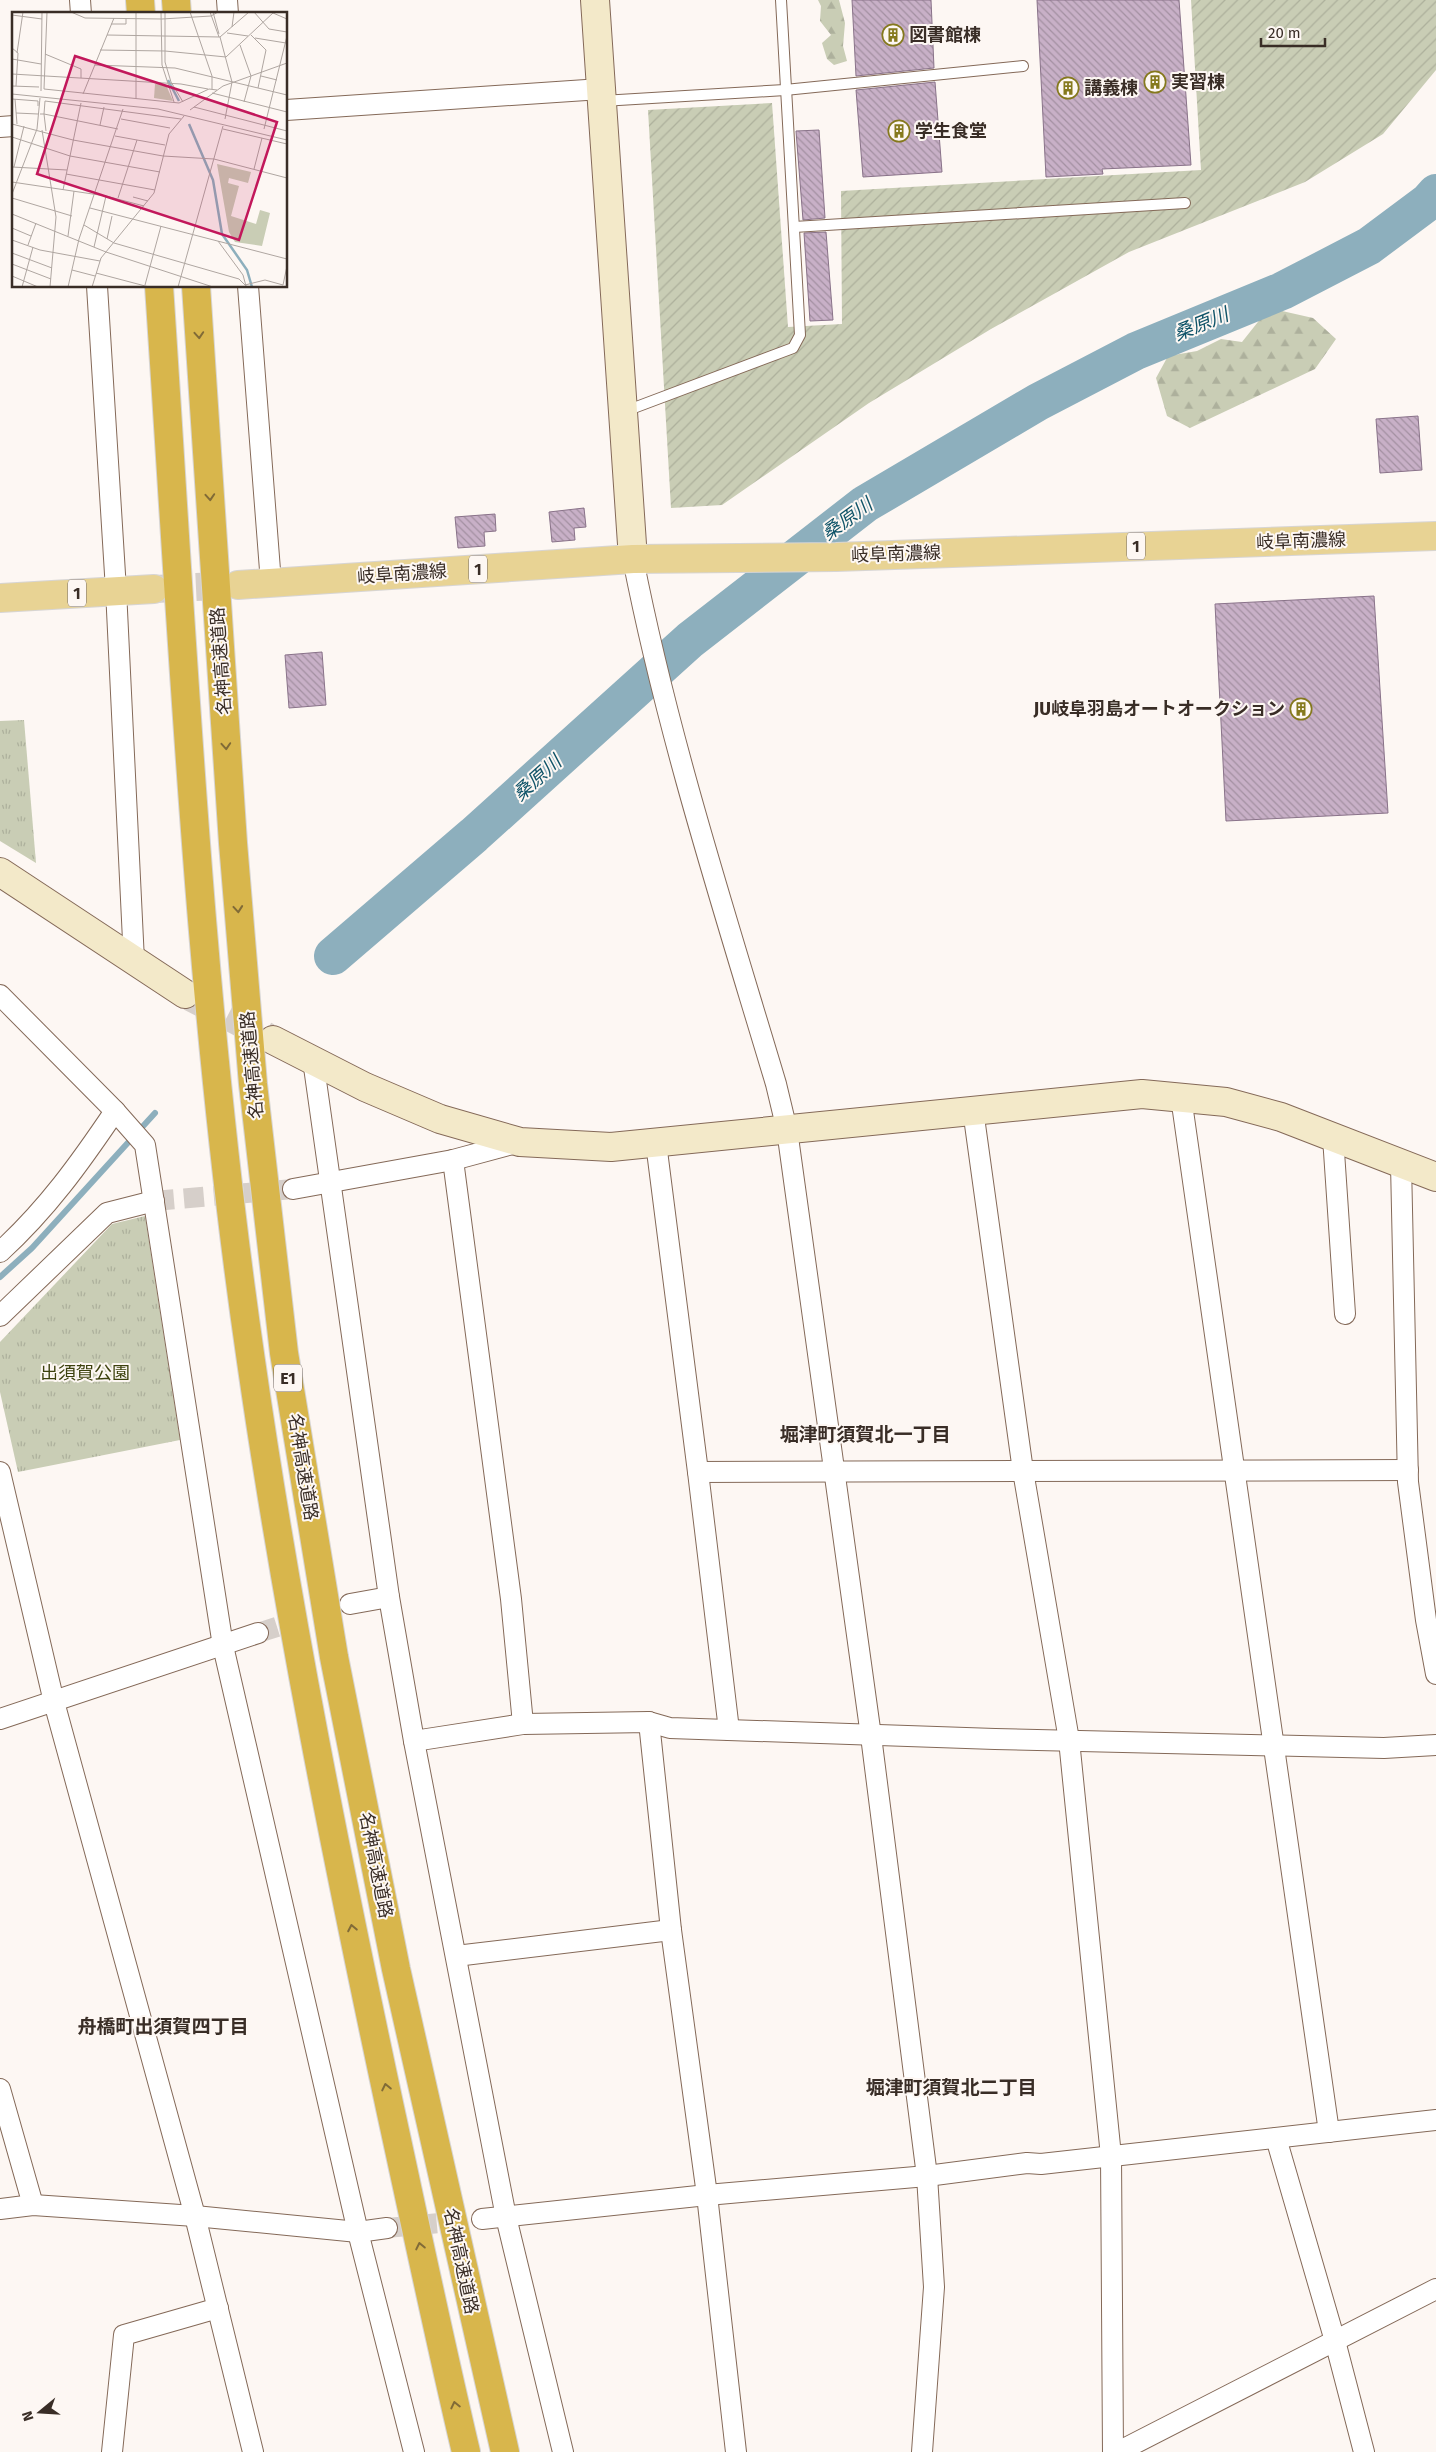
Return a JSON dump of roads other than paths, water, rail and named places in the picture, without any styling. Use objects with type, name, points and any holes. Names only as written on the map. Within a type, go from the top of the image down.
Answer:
[{"type":"highway","name":"名神高速道路","points":[[159,288],[196,846],[217,1085],[250,1359],[305,1693],[362,1976],[466,2452]]},
{"type":"highway","name":"名神高速道路","points":[[196,288],[233,843],[254,1084],[284,1353],[334,1657],[394,1959],[504,2452]]},
{"type":"main road","name":"岐阜南濃線","points":[[238,585],[633,559],[836,556],[1436,536]]},
{"type":"main road","name":"1","points":[[0,598],[154,589]]},
{"type":"street","points":[[595,0],[633,559],[648,635],[669,718],[773,1075],[787,1130],[872,1736],[927,2176],[934,2287],[922,2452]]},
{"type":"street","points":[[288,110],[601,95]]},
{"type":"street","points":[[97,288],[116,590],[134,961]]},
{"type":"street","points":[[248,288],[271,583]]},
{"type":"street","points":[[0,872],[185,994]]},
{"type":"street","points":[[0,995],[118,1114],[144,1145],[223,1646],[358,2232],[414,2452]]},
{"type":"street","points":[[273,1040],[365,1087],[440,1119],[520,1142],[611,1147],[1142,1094],[1226,1102],[1281,1117],[1436,1177]]},
{"type":"street","points":[[313,1060],[389,1597],[414,1741],[506,2217],[562,2452]]},
{"type":"street","points":[[1181,1097],[1329,2132]]},
{"type":"street","points":[[973,1110],[1023,1471],[1069,1740],[1111,2156],[1114,2452]]},
{"type":"street","points":[[0,1252],[17,1236],[73,1173],[118,1114]]},
{"type":"street","points":[[1333,1137],[1345,1314]]},
{"type":"street","points":[[292,1189],[453,1160],[520,1142]]},
{"type":"street","points":[[656,1143],[729,1730]]},
{"type":"street","points":[[453,1160],[511,1599],[523,1724]]},
{"type":"street","points":[[1400,1164],[1408,1470],[1431,1620],[1436,1674]]},
{"type":"street","points":[[0,1316],[107,1213],[154,1201]]},
{"type":"street","points":[[698,1472],[1408,1470]]},
{"type":"street","points":[[0,1472],[54,1702],[195,2216],[253,2452]]},
{"type":"street","points":[[350,1604],[389,1597]]},
{"type":"street","points":[[0,1719],[258,1634]]},
{"type":"street","points":[[649,1722],[671,1930],[707,2195],[736,2452]]},
{"type":"street","points":[[414,1741],[523,1724],[649,1722],[670,1728],[872,1736],[1384,1748],[1436,1745]]},
{"type":"street","points":[[456,1956],[671,1930]]},
{"type":"street","points":[[0,2088],[33,2205]]},
{"type":"street","points":[[482,2219],[707,2195],[927,2176],[1027,2163],[1041,2164],[1436,2120]]},
{"type":"street","points":[[1276,2138],[1335,2341],[1364,2452]]},
{"type":"street","points":[[0,2209],[33,2205],[195,2216],[358,2232],[387,2228]]},
{"type":"street","points":[[1118,2452],[1436,2289]]},
{"type":"street","points":[[112,2452],[124,2335],[218,2308]]},
{"type":"lane","points":[[622,412],[793,348],[800,335],[781,0]]},
{"type":"lane","points":[[601,95],[785,90],[1023,66]]},
{"type":"lane","points":[[794,227],[1185,203]]},
{"type":"waterway","name":"桑原川","points":[[333,956],[474,835],[690,640],[865,504],[1038,402],[1136,351],[1282,291],[1369,246],[1428,202],[1436,193]]},
{"type":"waterway","points":[[0,1277],[32,1248],[155,1113]]},
{"type":"tunnel","points":[[154,589],[238,585]]},
{"type":"tunnel","points":[[190,997],[268,1037]]},
{"type":"tunnel","points":[[154,1201],[293,1189]]},
{"type":"tunnel","points":[[258,1633],[339,1607]]},
{"type":"tunnel","points":[[387,2228],[482,2219]]},
{"type":"place","name":"図書館棟","points":[[893,35]]},
{"type":"place","name":"実習棟","points":[[1155,82]]},
{"type":"place","name":"講義棟","points":[[1068,88]]},
{"type":"place","name":"学生食堂","points":[[899,131]]},
{"type":"place","name":"JU岐阜羽島オートオークション","points":[[1301,709]]},
{"type":"district","name":"堀津町須賀北一丁目","points":[[865,1434]]},
{"type":"district","name":"舟橋町出須賀四丁目","points":[[163,2026]]},
{"type":"district","name":"堀津町須賀北二丁目","points":[[951,2087]]},
{"type":"park label","name":"出須賀公園","points":[[85,1373]]}]
